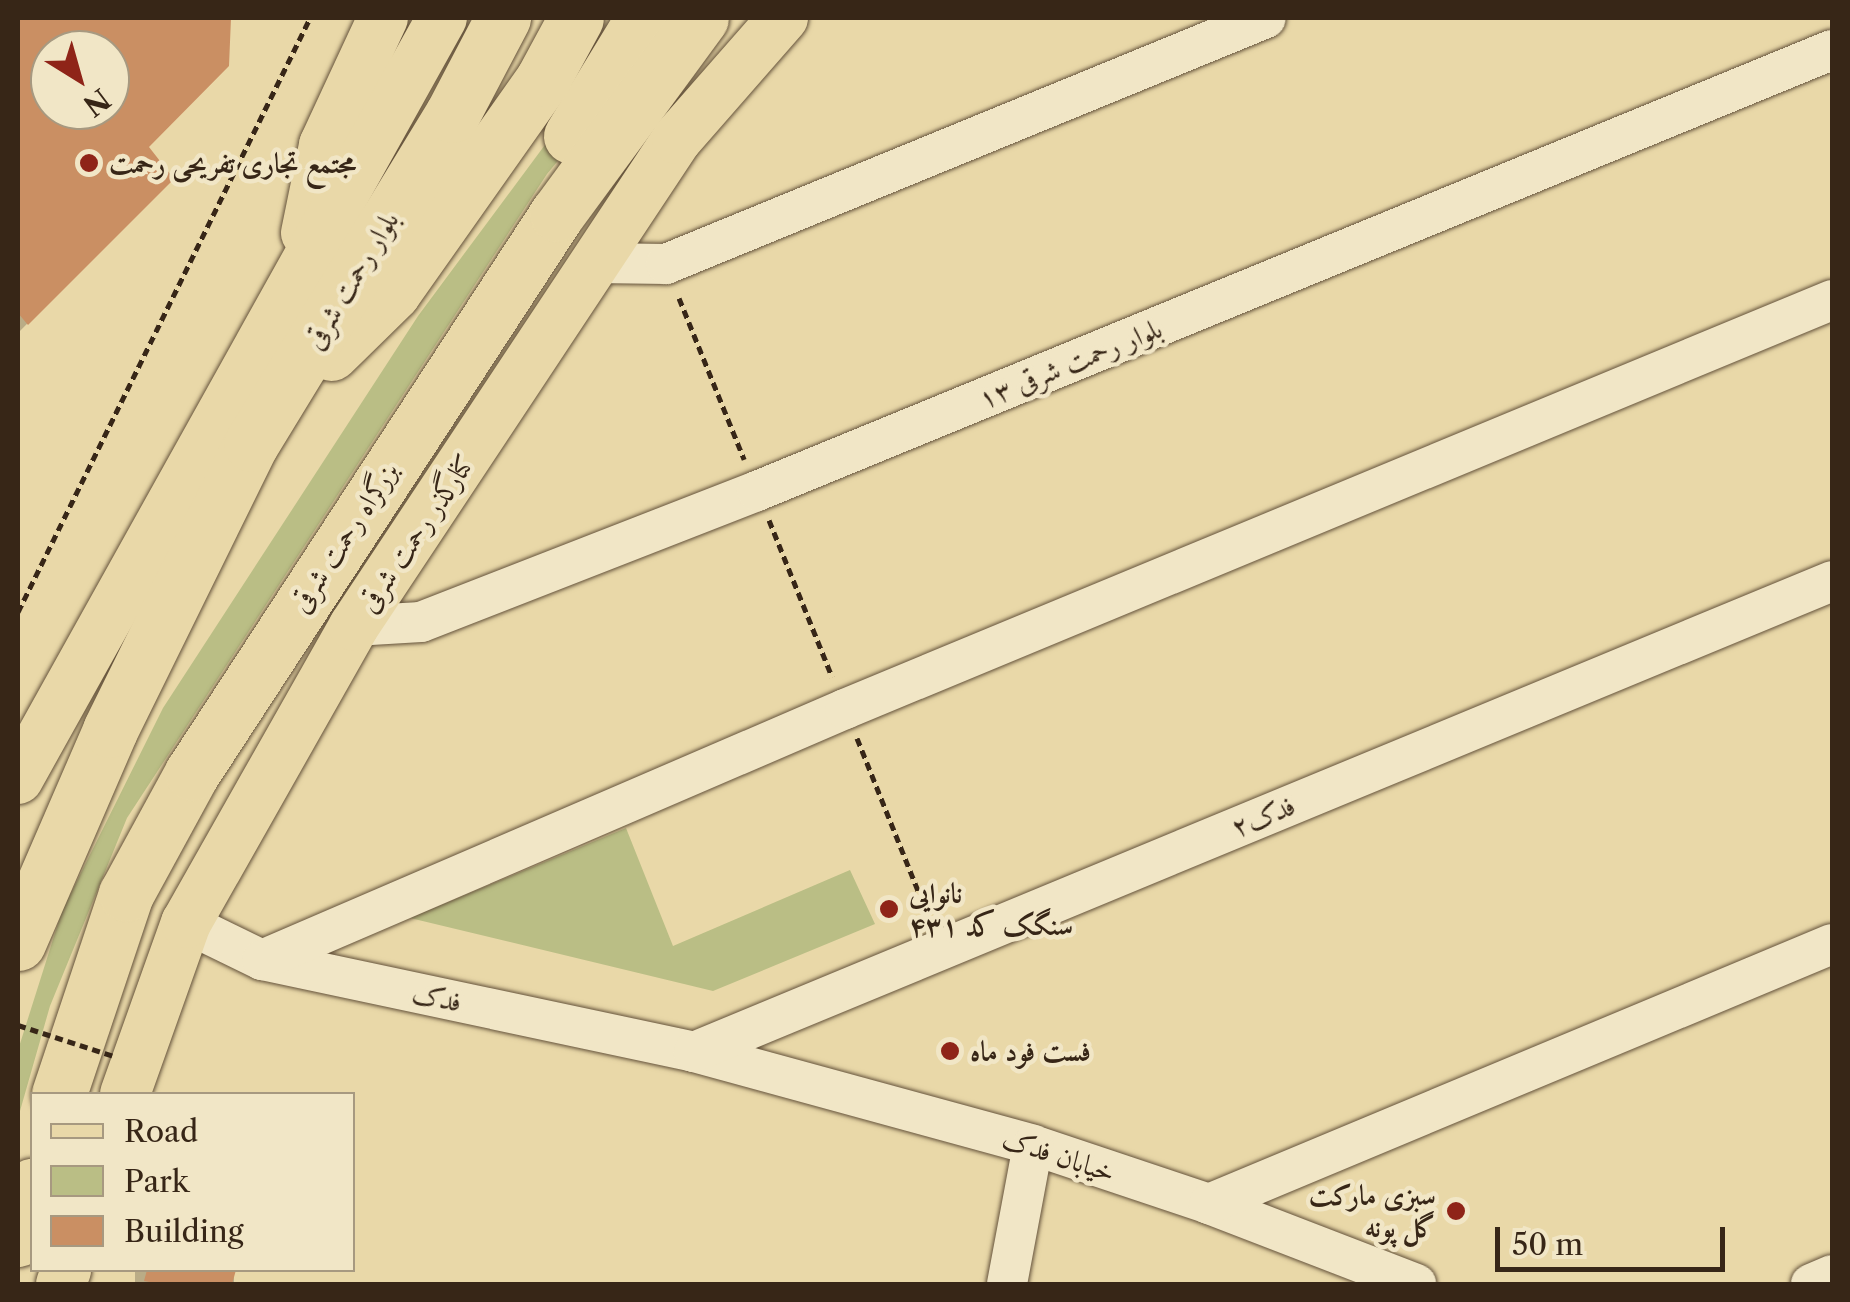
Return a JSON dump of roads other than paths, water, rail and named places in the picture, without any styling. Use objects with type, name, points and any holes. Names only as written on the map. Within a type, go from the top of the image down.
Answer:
[{"type":"highway","name":"بلوار رحمت شرقی","points":[[262,427],[452,115],[503,18]]},
{"type":"highway","points":[[18,943],[110,730],[262,427],[393,292],[543,79],[576,18]]},
{"type":"highway","points":[[394,461],[458,300],[591,107],[643,18]]},
{"type":"highway","name":"بزرگراه رحمت شرقی","points":[[60,1092],[126,894],[192,773],[557,214],[700,18]]},
{"type":"highway","points":[[18,1239],[30,1194]]},
{"type":"main road","points":[[296,284],[324,145],[382,18]]},
{"type":"main road","points":[[25,757],[296,284],[442,18]]},
{"type":"main road","name":"کنارگذر رحمت شرقی","points":[[120,1075],[186,923],[354,626],[677,138],[783,18]]},
{"type":"street","points":[[596,263],[666,264],[1266,18]]},
{"type":"street","name":"بلوار رحمت شرقی ۱۳","points":[[354,626],[421,622],[757,491],[1832,50]]},
{"type":"street","points":[[262,960],[845,708],[1832,300]]},
{"type":"street","name":"فدک۲","points":[[694,1052],[1832,581]]},
{"type":"street","name":"فدک","points":[[186,923],[262,960],[694,1052]]},
{"type":"street","points":[[1209,1204],[1832,944]]},
{"type":"street","name":"خیابان فدک","points":[[694,1052],[1033,1144],[1209,1204],[1416,1284]]},
{"type":"street","points":[[1007,1284],[1033,1144]]},
{"type":"street","points":[[1810,1284],[1832,1275]]},
{"type":"place","name":"مجتمع تجاری تفریحی رحمت","points":[[89,163]]},
{"type":"place","name":"نانوایی سنگک کد ۴۳۱","points":[[889,909]]},
{"type":"place","name":"فست فود ماه","points":[[950,1051]]},
{"type":"place","name":"سبزی مارکت گل پونه","points":[[1456,1211]]}]
